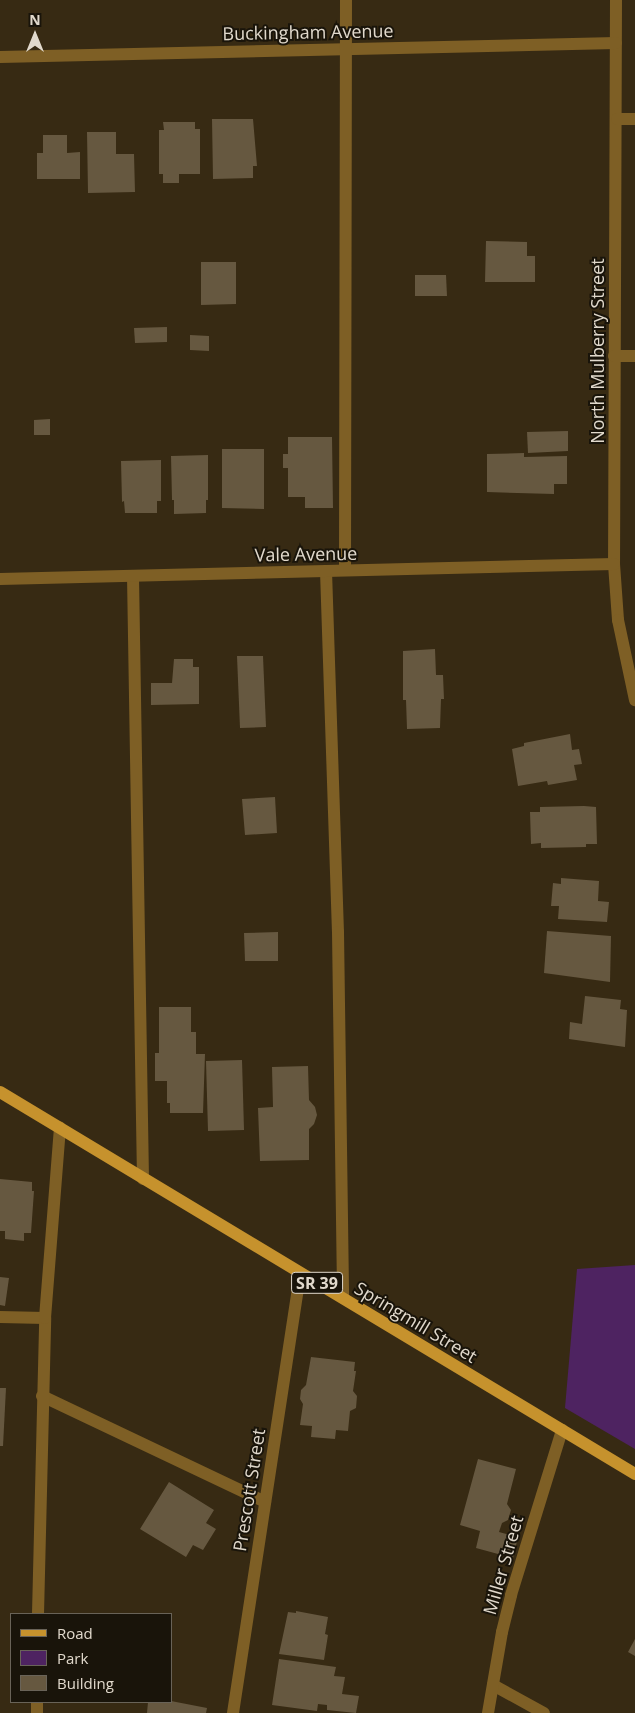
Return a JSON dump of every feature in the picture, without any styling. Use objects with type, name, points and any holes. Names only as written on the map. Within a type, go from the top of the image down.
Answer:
[{"type":"main road","name":"Springmill Street","points":[[0,1092],[635,1474]]},
{"type":"street","points":[[345,570],[346,0]]},
{"type":"street","name":"North Mulberry Street","points":[[616,0],[614,564],[618,620],[635,700]]},
{"type":"street","name":"Buckingham Avenue","points":[[0,57],[616,43]]},
{"type":"street","points":[[617,118],[635,118]]},
{"type":"street","points":[[614,356],[635,356]]},
{"type":"street","name":"Vale Avenue","points":[[0,579],[614,564]]},
{"type":"street","points":[[326,571],[338,942],[343,1298]]},
{"type":"street","points":[[133,576],[143,1178]]},
{"type":"street","points":[[38,1613],[45,1318],[60,1128]]},
{"type":"street","name":"Prescott Street","points":[[233,1713],[300,1272]]},
{"type":"street","points":[[0,1317],[45,1318]]},
{"type":"street","points":[[42,1396],[265,1502]]},
{"type":"street","name":"Miller Street","points":[[488,1713],[502,1632],[511,1594],[562,1430]]},
{"type":"street","points":[[493,1685],[544,1713]]},
{"type":"green space","points":[[635,1265],[635,1449],[565,1408],[577,1269]]},
{"type":"building","points":[[212,119],[253,119],[257,166],[253,166],[253,178],[213,179]]},
{"type":"building","points":[[163,122],[195,122],[195,129],[200,129],[200,174],[179,174],[179,183],[163,183],[163,174],[159,174],[159,130],[164,130]]},
{"type":"building","points":[[87,132],[116,132],[116,154],[134,154],[135,192],[88,193]]},
{"type":"building","points":[[43,135],[67,135],[67,153],[80,152],[80,179],[37,179],[37,153],[43,153]]},
{"type":"building","points":[[486,241],[527,242],[527,256],[535,256],[535,282],[485,282]]},
{"type":"building","points":[[201,262],[236,262],[236,304],[201,305]]},
{"type":"building","points":[[415,275],[446,275],[447,296],[415,296]]},
{"type":"building","points":[[167,327],[167,342],[135,343],[134,328]]},
{"type":"building","points":[[190,335],[209,336],[209,351],[190,350]]},
{"type":"building","points":[[50,419],[50,435],[34,435],[34,420]]},
{"type":"building","points":[[568,431],[568,451],[528,453],[527,432]]},
{"type":"building","points":[[288,437],[332,437],[333,508],[305,508],[305,497],[288,497],[288,468],[283,468],[283,454],[288,454]]},
{"type":"building","points":[[222,449],[264,449],[264,509],[222,508]]},
{"type":"building","points":[[524,453],[524,457],[567,456],[567,484],[554,484],[554,494],[487,492],[487,454]]},
{"type":"building","points":[[208,455],[208,500],[206,500],[206,513],[174,514],[171,456]]},
{"type":"building","points":[[161,460],[161,501],[157,501],[157,513],[125,513],[124,501],[122,502],[121,461]]},
{"type":"building","points":[[435,649],[436,675],[443,675],[444,699],[441,699],[440,728],[407,729],[406,700],[403,700],[403,651]]},
{"type":"building","points":[[237,656],[263,656],[266,727],[240,728]]},
{"type":"building","points":[[174,659],[193,659],[193,667],[199,667],[199,704],[151,705],[151,683],[172,683]]},
{"type":"building","points":[[570,734],[572,750],[579,749],[582,764],[574,765],[577,780],[548,785],[547,781],[518,786],[512,749],[524,746],[524,743]]},
{"type":"building","points":[[275,797],[277,833],[245,835],[242,799]]},
{"type":"building","points":[[540,807],[596,807],[597,844],[586,844],[586,847],[541,848],[541,843],[531,844],[530,812],[540,812]]},
{"type":"building","points":[[561,878],[599,881],[598,901],[609,902],[607,922],[558,919],[559,906],[551,906],[553,883],[561,884]]},
{"type":"building","points":[[547,931],[611,936],[610,982],[544,973]]},
{"type":"building","points":[[278,932],[278,961],[245,961],[244,933]]},
{"type":"building","points":[[585,996],[621,1000],[620,1009],[627,1010],[625,1047],[569,1039],[570,1022],[582,1024]]},
{"type":"building","points":[[159,1007],[191,1007],[191,1032],[196,1032],[196,1054],[205,1054],[203,1113],[170,1113],[170,1103],[167,1103],[167,1081],[155,1081],[155,1053],[159,1053]]},
{"type":"building","points":[[242,1060],[244,1130],[208,1131],[206,1061]]},
{"type":"building","points":[[308,1066],[309,1100],[315,1107],[317,1115],[314,1124],[309,1129],[309,1160],[260,1161],[258,1108],[273,1107],[272,1067]]},
{"type":"building","points":[[0,1179],[32,1182],[32,1191],[34,1191],[31,1233],[24,1233],[24,1241],[5,1239],[5,1231],[0,1231]]},
{"type":"building","points":[[0,1277],[9,1278],[5,1306],[0,1305]]},
{"type":"building","points":[[311,1357],[355,1362],[354,1371],[356,1371],[353,1391],[357,1396],[356,1408],[350,1411],[348,1431],[336,1430],[335,1439],[311,1437],[312,1426],[300,1425],[303,1404],[300,1399],[301,1390],[306,1385]]},
{"type":"building","points":[[0,1388],[6,1388],[3,1446],[0,1446]]},
{"type":"building","points":[[478,1459],[516,1469],[507,1504],[511,1510],[508,1520],[502,1523],[499,1532],[518,1537],[513,1558],[476,1548],[480,1531],[460,1525]]},
{"type":"building","points":[[169,1482],[214,1510],[206,1523],[216,1529],[203,1550],[193,1545],[186,1557],[140,1529]]},
{"type":"building","points":[[296,1611],[328,1617],[325,1634],[328,1635],[324,1660],[279,1654],[288,1612],[296,1613]]},
{"type":"building","points":[[635,1639],[635,1656],[628,1652]]},
{"type":"building","points":[[279,1659],[336,1667],[334,1676],[345,1677],[342,1694],[359,1696],[356,1713],[327,1710],[327,1705],[318,1704],[317,1711],[272,1705]]},
{"type":"building","points":[[172,1701],[207,1708],[206,1713],[147,1713],[148,1703],[172,1703]]}]
